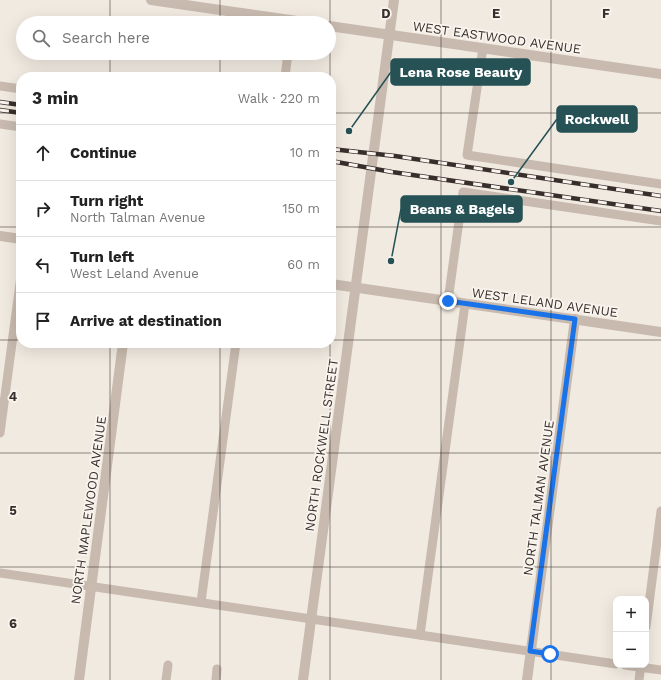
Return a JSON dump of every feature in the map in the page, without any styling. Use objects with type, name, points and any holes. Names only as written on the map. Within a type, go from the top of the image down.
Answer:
[{"type":"street","points":[[151,0],[254,16]]},
{"type":"street","name":"NORTH ROCKWELL STREET","points":[[303,680],[394,0]]},
{"type":"street","name":"WEST EASTWOOD AVENUE","points":[[336,27],[661,74]]},
{"type":"street","points":[[0,236],[16,239]]},
{"type":"street","name":"WEST LELAND AVENUE","points":[[336,285],[661,332]]},
{"type":"street","name":"NORTH TALMAN AVENUE","points":[[527,680],[575,319]]},
{"type":"street","name":"NORTH MAPLEWOOD AVENUE","points":[[79,680],[123,348]]},
{"type":"lane","points":[[482,48],[467,156],[661,184]]},
{"type":"lane","points":[[286,72],[287,60]]},
{"type":"lane","points":[[0,86],[16,89]]},
{"type":"lane","points":[[0,124],[16,126]]},
{"type":"lane","points":[[448,301],[463,192],[661,221]]},
{"type":"lane","points":[[420,635],[465,304]]},
{"type":"lane","points":[[0,433],[16,313]]},
{"type":"lane","points":[[201,602],[235,348]]},
{"type":"lane","points":[[649,603],[661,511]]},
{"type":"lane","points":[[0,573],[613,664]]},
{"type":"lane","points":[[166,680],[168,665]]},
{"type":"lane","points":[[639,680],[641,668]]},
{"type":"lane","points":[[649,668],[661,670]]},
{"type":"lane","points":[[216,680],[217,669]]},
{"type":"railway","points":[[0,102],[16,104]]},
{"type":"railway","points":[[0,110],[16,112]]},
{"type":"railway","points":[[336,150],[395,156],[661,196]]},
{"type":"railway","points":[[336,162],[392,172],[661,211]]},
{"type":"place","name":"Lena Rose Beauty","points":[[349,131]]},
{"type":"place","name":"Rockwell","points":[[511,182]]},
{"type":"place","name":"Beans & Bagels","points":[[391,261]]},
{"type":"route","points":[[448,301],[575,319],[530,651],[550,654]]}]
